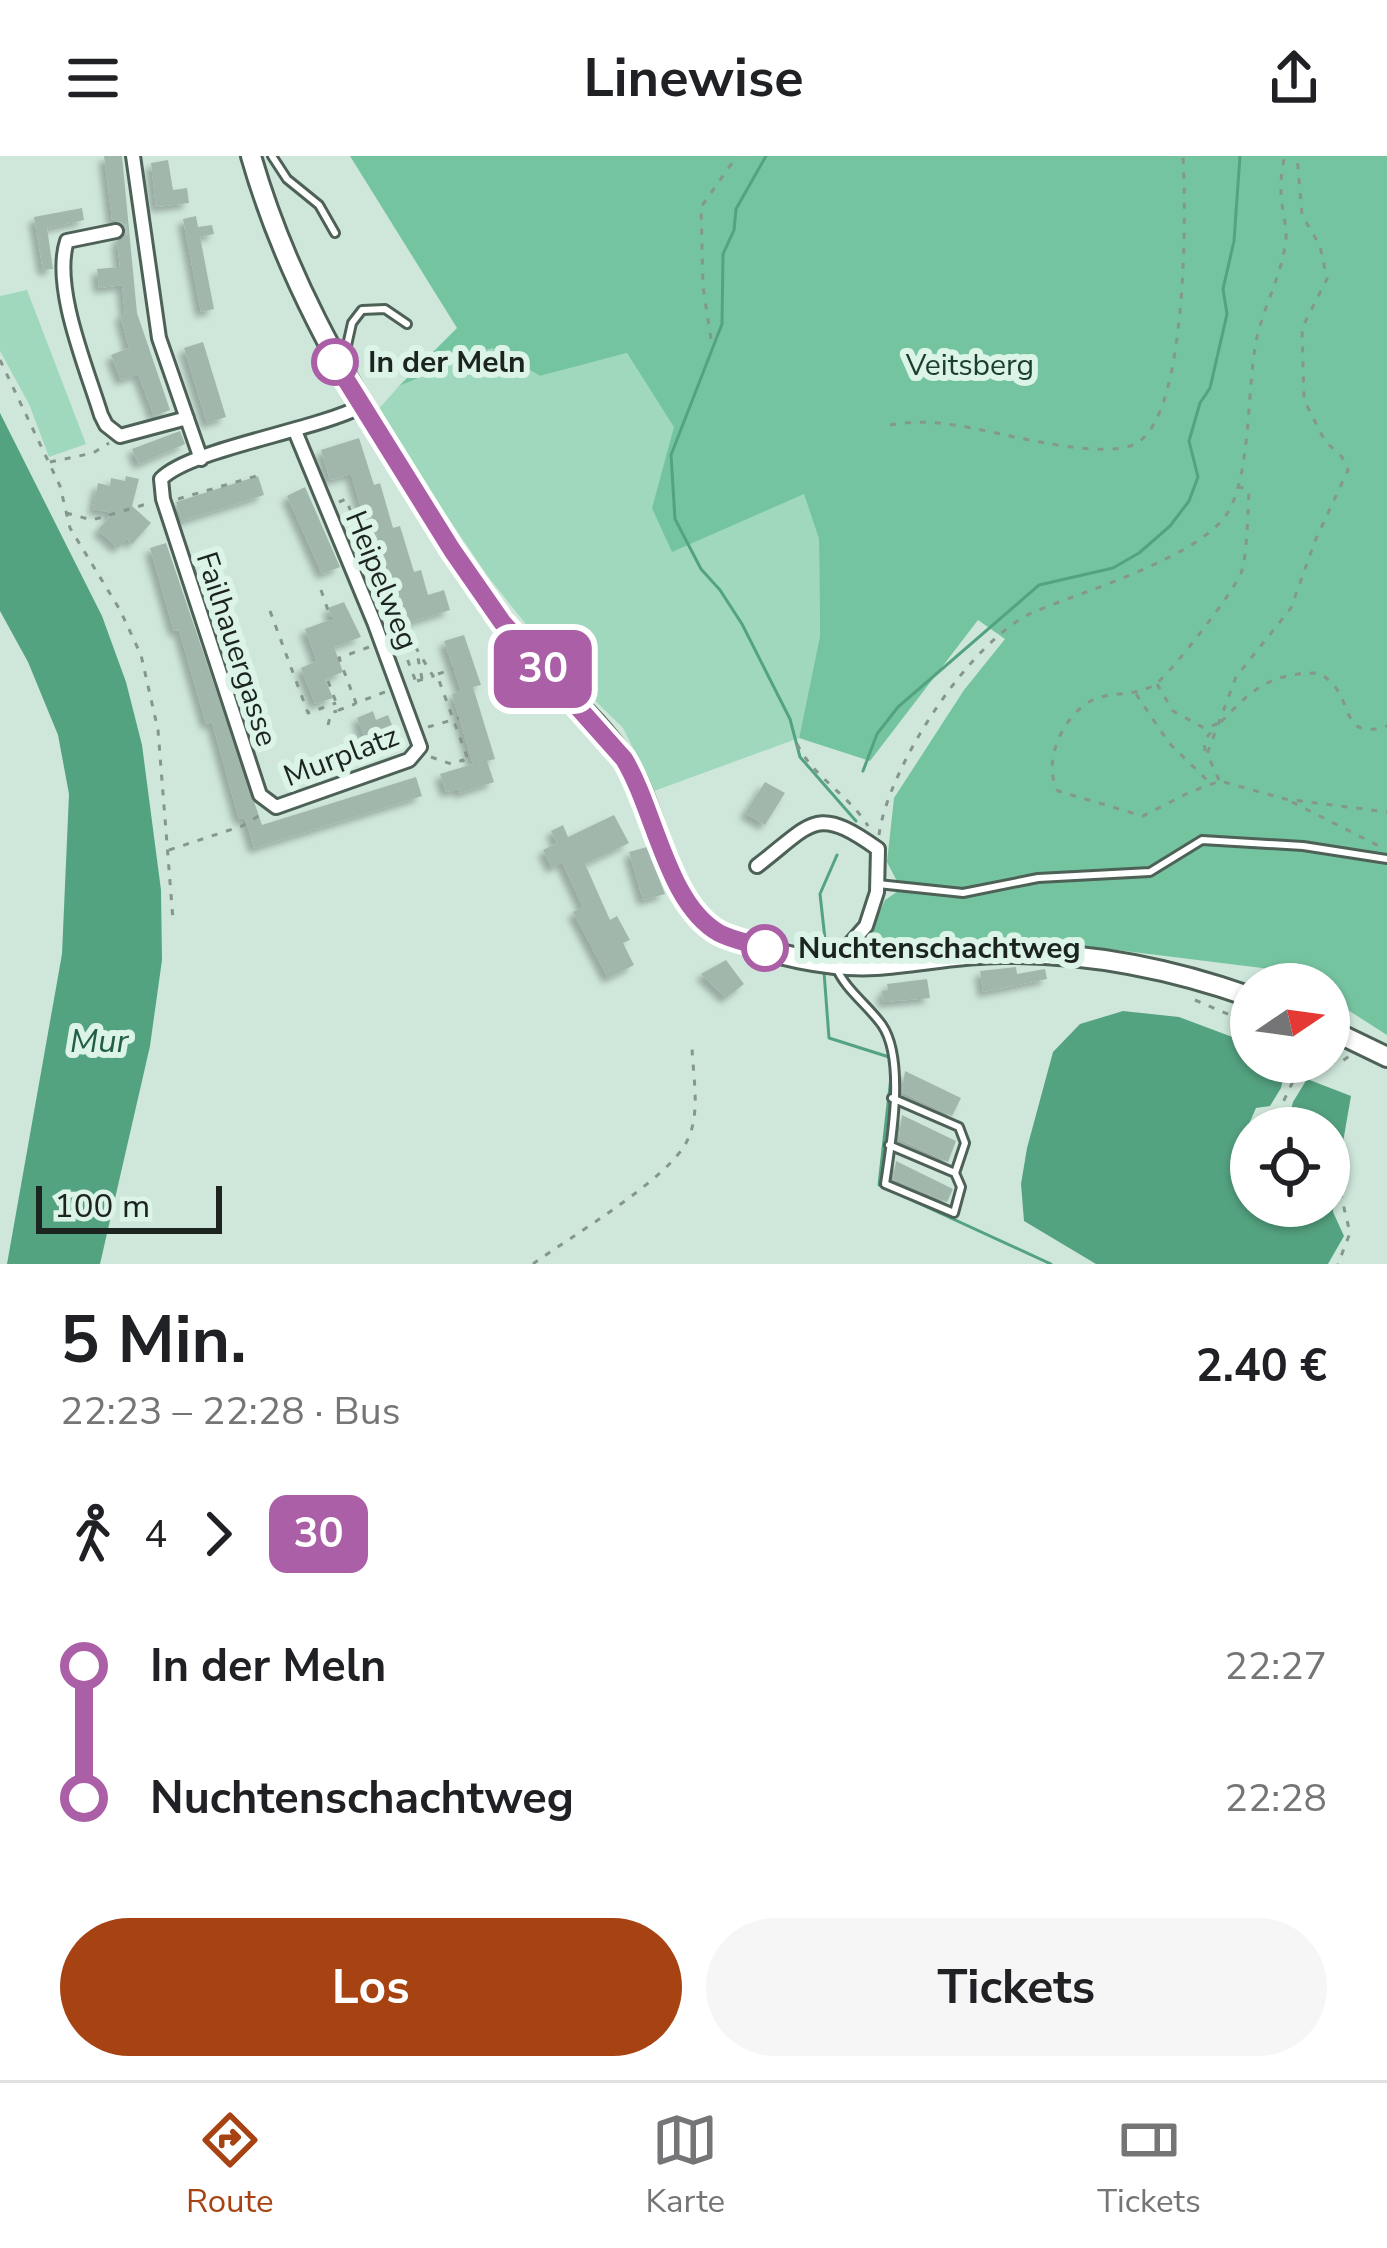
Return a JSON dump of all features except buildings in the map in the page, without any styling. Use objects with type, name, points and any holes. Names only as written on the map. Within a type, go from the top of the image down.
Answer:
[{"type":"main road","points":[[251,156],[285,254],[343,375],[502,622],[624,759],[645,798],[688,907],[722,935],[834,962],[871,965],[1000,952],[1070,956],[1151,968],[1230,991]]},
{"type":"main road","points":[[1350,1039],[1387,1058]]},
{"type":"street","points":[[133,156],[129,228],[159,338],[201,459]]},
{"type":"street","points":[[129,228],[67,241],[62,256],[78,339],[101,415],[120,436],[187,418]]},
{"type":"street","points":[[163,499],[161,479],[165,475],[362,406]]},
{"type":"street","name":"Heipelweg","points":[[295,431],[382,642],[420,750]]},
{"type":"street","name":"Failhauergasse","points":[[163,499],[260,795],[273,806]]},
{"type":"street","name":"Murplatz","points":[[273,806],[420,750]]},
{"type":"street","points":[[757,866],[809,827],[823,822],[848,828],[878,849],[878,884],[860,936],[834,962]]},
{"type":"lane","points":[[272,156],[287,179],[319,205],[335,233]]},
{"type":"lane","points":[[343,375],[348,334],[362,310],[385,309],[407,324]]},
{"type":"lane","points":[[878,884],[963,893],[1038,878],[1150,872],[1202,840],[1303,846],[1387,859]]},
{"type":"lane","points":[[834,962],[845,983],[883,1026],[894,1050],[885,1184],[954,1213],[962,1187],[956,1174],[965,1143],[959,1127],[892,1098]]},
{"type":"lane","points":[[889,1145],[956,1174]]},
{"type":"path","points":[[711,339],[703,286],[701,207],[737,156]]},
{"type":"path","points":[[890,425],[919,420],[1052,444],[1109,447],[1134,446],[1150,433],[1164,396],[1181,316],[1186,212],[1183,156]]},
{"type":"path","points":[[878,849],[886,801],[909,748],[989,645],[1012,623],[1034,611],[1100,589],[1179,551],[1220,524],[1230,510],[1238,486],[1256,340],[1286,243],[1280,191],[1284,156]]},
{"type":"path","points":[[1220,781],[1207,754],[1236,677],[1291,608],[1348,470],[1325,441],[1304,400],[1302,328],[1327,279],[1320,246],[1302,215],[1297,156]]},
{"type":"path","points":[[0,360],[60,486],[64,513],[141,656],[158,730],[173,920]]},
{"type":"path","points":[[49,462],[93,453],[120,436]]},
{"type":"path","points":[[181,498],[263,474]]},
{"type":"path","points":[[1238,486],[1249,491],[1242,571],[1229,594],[1157,682],[1136,692],[1096,699],[1078,711],[1056,743],[1051,779],[1058,791],[1142,816],[1220,781],[1285,799],[1387,812]]},
{"type":"path","points":[[64,513],[92,520],[163,499]]},
{"type":"path","points":[[326,507],[346,500],[416,682]]},
{"type":"path","points":[[352,515],[362,512]]},
{"type":"path","points":[[371,560],[383,556]]},
{"type":"path","points":[[321,590],[332,619]]},
{"type":"path","points":[[388,604],[401,601]]},
{"type":"path","points":[[270,611],[308,713],[336,703]]},
{"type":"path","points":[[356,703],[339,658],[382,642]]},
{"type":"path","points":[[420,750],[452,767],[463,760],[468,765],[456,719],[435,675],[416,648],[422,680],[435,675],[453,669]]},
{"type":"path","points":[[1157,682],[1173,711],[1204,728],[1219,724],[1246,695],[1265,683],[1287,673],[1320,674],[1337,688],[1346,716],[1360,727],[1387,726]]},
{"type":"path","points":[[328,681],[339,710]]},
{"type":"path","points":[[328,725],[331,713],[399,687]]},
{"type":"path","points":[[1136,692],[1169,743],[1211,783]]},
{"type":"path","points":[[415,731],[456,719]]},
{"type":"path","points":[[797,744],[811,766],[860,812],[878,849]]},
{"type":"path","points":[[1285,799],[1387,850]]},
{"type":"path","points":[[168,850],[242,826],[273,806]]},
{"type":"path","points":[[1195,1000],[1230,1015]]},
{"type":"path","points":[[1350,1055],[1362,1045]]},
{"type":"path","points":[[533,1264],[673,1161],[688,1139],[695,1110],[692,1048]]},
{"type":"path","points":[[1338,1264],[1349,1227]]},
{"type":"shaded area","points":[[27,290],[86,444],[49,457],[29,404],[0,351],[0,296]]},
{"type":"shaded area","points":[[492,348],[540,376],[627,353],[675,427],[652,508],[804,493],[819,539],[820,636],[799,738],[654,791],[623,728],[556,662],[489,578],[376,412],[399,386]]},
{"type":"green space","name":"Veitsberg","points":[[350,156],[1387,156],[1387,1035],[1350,1011],[1350,963],[1230,964],[1020,938],[861,952],[885,900],[901,889],[887,862],[894,798],[964,690],[1005,639],[978,620],[870,761],[799,738],[820,636],[819,539],[804,494],[672,552],[652,508],[674,427],[627,353],[540,376],[492,348],[399,386],[457,328]]},
{"type":"water","name":"Mur","points":[[0,413],[102,616],[126,682],[142,745],[161,890],[162,960],[150,1046],[100,1264],[7,1264],[62,954],[69,794],[58,735],[28,662],[0,611]]},
{"type":"water","points":[[1123,1011],[1179,1017],[1230,1036],[1230,1083],[1282,1083],[1270,1106],[1230,1107],[1230,1227],[1340,1227],[1344,1236],[1328,1264],[1096,1264],[1024,1221],[1021,1184],[1027,1148],[1053,1052],[1080,1024]]},
{"type":"water","points":[[1305,1083],[1351,1096],[1349,1107],[1292,1107]]},
{"type":"waterway","points":[[766,156],[736,209],[734,230],[723,254],[722,324],[671,455],[675,519],[701,569],[742,624],[790,719],[800,757],[856,821]]},
{"type":"waterway","points":[[863,771],[877,734],[898,707],[1039,585],[1113,568],[1170,526],[1189,501],[1198,477],[1189,441],[1200,403],[1210,388],[1227,314],[1223,289],[1234,241],[1240,156]]},
{"type":"waterway","points":[[826,948],[820,894],[837,855]]},
{"type":"waterway","points":[[824,972],[829,1038],[889,1057],[892,1068],[879,1185],[1051,1264]]},
{"type":"tunnel","points":[[116,231],[131,228]]},
{"type":"bus line","name":"30","points":[[335,362],[502,622],[624,759],[652,814],[688,907],[722,935],[765,948]]},
{"type":"place","name":"In der Meln","points":[[335,362]]},
{"type":"place","name":"Nuchtenschachtweg","points":[[765,948]]}]
